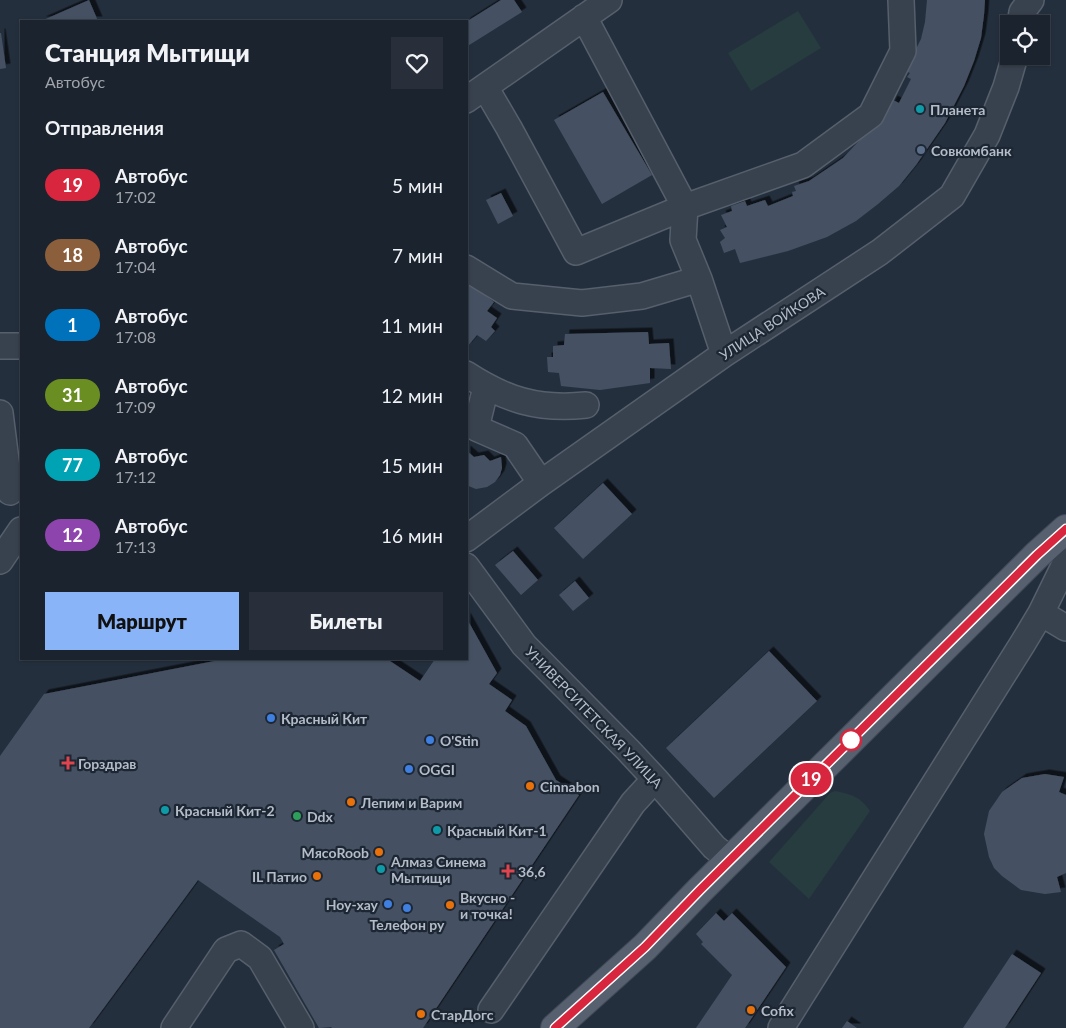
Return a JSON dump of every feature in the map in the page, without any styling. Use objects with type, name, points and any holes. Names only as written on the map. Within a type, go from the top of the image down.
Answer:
[{"type":"main road","points":[[555,1028],[645,947],[1037,555],[1066,529]]},
{"type":"street","points":[[609,0],[475,93],[510,128],[576,252],[685,207],[803,166],[871,115],[903,51],[901,0]]},
{"type":"street","points":[[1022,15],[1031,0]]},
{"type":"street","points":[[584,17],[685,207],[683,240],[699,279],[724,354]]},
{"type":"street","name":"УЛИЦА ВОЙКОВА","points":[[468,538],[541,483],[724,354],[880,252],[952,196],[987,134],[1006,87],[1012,65]]},
{"type":"street","points":[[468,269],[512,296],[582,303],[642,296],[699,279]]},
{"type":"street","points":[[0,346],[20,346]]},
{"type":"street","points":[[541,483],[515,445],[476,428],[476,381],[520,401],[561,408],[586,406]]},
{"type":"street","points":[[0,413],[10,492]]},
{"type":"street","points":[[0,561],[20,531]]},
{"type":"street","points":[[781,1028],[1041,613],[1066,562]]},
{"type":"street","name":"УНИВЕРСИТЕТСКАЯ УЛИЦА","points":[[468,569],[524,645],[655,779],[714,846],[730,860]]},
{"type":"street","points":[[1041,613],[1066,628]]},
{"type":"street","points":[[491,1010],[633,802],[655,779]]},
{"type":"street","points":[[174,1028],[226,950],[241,944],[260,958],[301,1028]]},
{"type":"green space","points":[[798,11],[821,48],[751,91],[728,53]]},
{"type":"green space","points":[[835,791],[855,797],[863,802],[870,811],[809,899],[769,862],[830,793]]},
{"type":"building","points":[[89,0],[98,20],[43,20]]},
{"type":"building","points":[[501,0],[514,0],[522,12],[468,46],[468,21]]},
{"type":"building","points":[[927,0],[985,0],[981,38],[964,86],[945,123],[916,165],[899,186],[878,204],[856,221],[827,237],[788,251],[740,263],[735,249],[724,253],[720,242],[725,238],[720,230],[727,227],[721,215],[732,211],[731,206],[745,201],[747,206],[765,200],[768,206],[793,196],[792,192],[796,191],[794,186],[809,181],[843,158],[871,128],[878,115],[884,118],[893,100],[899,103],[911,79],[907,77],[910,73],[905,71],[921,39]]},
{"type":"building","points":[[0,33],[6,68],[0,69]]},
{"type":"building","points":[[603,92],[652,175],[602,204],[554,120]]},
{"type":"building","points":[[501,193],[513,216],[498,224],[486,200]]},
{"type":"building","points":[[468,282],[494,302],[487,311],[497,318],[491,327],[495,331],[486,341],[477,335],[468,346]]},
{"type":"building","points":[[648,332],[649,344],[669,343],[671,369],[650,368],[650,383],[600,390],[561,386],[559,373],[548,372],[547,357],[553,357],[553,346],[564,345],[565,334]]},
{"type":"building","points":[[468,452],[474,457],[484,455],[490,461],[501,457],[502,468],[495,482],[487,487],[476,489],[468,486]]},
{"type":"building","points":[[603,483],[632,514],[583,559],[554,528]]},
{"type":"building","points":[[513,551],[538,580],[521,595],[495,565]]},
{"type":"building","points":[[575,581],[589,598],[573,611],[559,595]]},
{"type":"building","points":[[468,621],[497,673],[489,684],[512,700],[505,711],[526,726],[556,780],[579,795],[423,1028],[319,1028],[274,950],[284,944],[280,937],[198,880],[89,1028],[0,1028],[0,756],[44,694],[220,660],[388,660],[420,681],[434,660],[468,660]]},
{"type":"building","points":[[769,651],[817,701],[714,798],[666,748]]},
{"type":"building","points":[[1045,774],[1064,777],[1059,792],[1066,795],[1066,873],[1057,877],[1061,892],[1045,894],[1021,890],[1002,876],[994,868],[989,857],[984,834],[989,811],[1002,792],[1022,778]]},
{"type":"building","points":[[716,913],[724,921],[732,913],[786,967],[745,1028],[696,1028],[732,975],[701,944],[703,942],[696,934]]},
{"type":"building","points":[[1012,954],[1041,973],[1005,1028],[963,1028]]},
{"type":"building","points":[[847,1021],[857,1028],[842,1028]]},
{"type":"bus line","name":"19","points":[[555,1028],[645,947],[810,780],[1037,555],[1066,529]]},
{"type":"place","name":"Планета","points":[[920,109]]},
{"type":"place","name":"Совкомбанк","points":[[921,150]]},
{"type":"place","name":"Красный Кит","points":[[271,718]]},
{"type":"place","name":"O'Stin","points":[[430,740]]},
{"type":"place","name":"Горздрав","points":[[68,763]]},
{"type":"place","name":"OGGI","points":[[409,769]]},
{"type":"place","name":"Cinnabon","points":[[530,786]]},
{"type":"place","name":"Лепим и Варим","points":[[351,802]]},
{"type":"place","name":"Красный Кит-2","points":[[165,810]]},
{"type":"place","name":"Ddx","points":[[297,816]]},
{"type":"place","name":"Красный Кит-1","points":[[437,830]]},
{"type":"place","name":"МясоRoob","points":[[379,852]]},
{"type":"place","name":"Алмаз Синема Мытищи","points":[[381,869]]},
{"type":"place","name":"36,6","points":[[508,871]]},
{"type":"place","name":"IL Патио","points":[[317,876]]},
{"type":"place","name":"Ноу-хау","points":[[388,904]]},
{"type":"place","name":"Вкусно - и точка!","points":[[450,905]]},
{"type":"place","name":"Телефон ру","points":[[407,908]]},
{"type":"place","name":"Cofix","points":[[751,1010]]},
{"type":"place","name":"СтарДогс","points":[[421,1014]]}]
